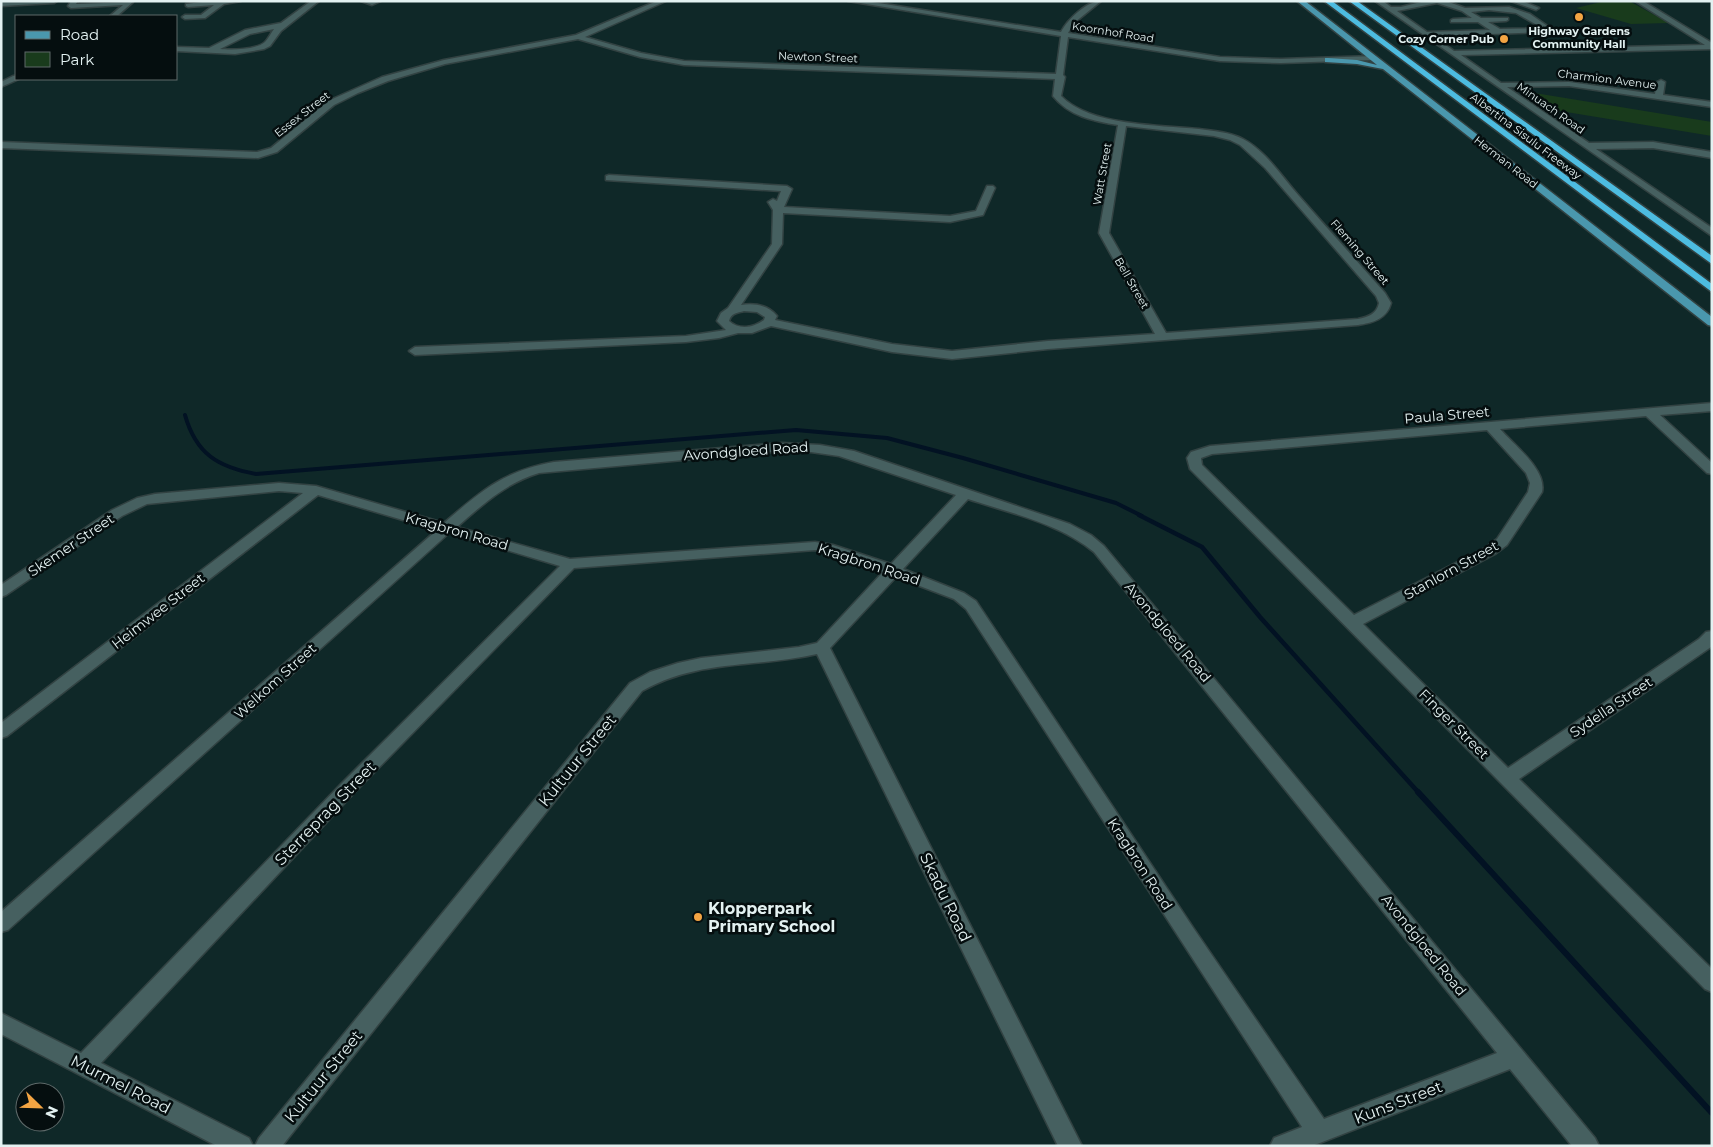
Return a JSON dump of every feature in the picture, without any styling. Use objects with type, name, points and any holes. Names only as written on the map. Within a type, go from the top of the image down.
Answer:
[{"type":"highway","name":"Albertina Sisulu Freeway","points":[[1327,1],[1712,289]]},
{"type":"highway","name":"Albertina Sisulu Freeway","points":[[1352,1],[1712,261]]},
{"type":"main road","name":"Herman Road","points":[[1300,1],[1712,323]]},
{"type":"main road","points":[[1326,60],[1351,54],[1354,51],[1355,44]]},
{"type":"main road","points":[[1326,60],[1364,63],[1390,72]]},
{"type":"street","points":[[1,4],[54,1]]},
{"type":"street","points":[[75,1],[71,6],[139,1]]},
{"type":"street","points":[[180,1],[188,5],[238,1]]},
{"type":"street","points":[[178,49],[235,52],[254,49],[267,44],[276,31],[316,1]]},
{"type":"street","points":[[364,1],[372,3],[378,1]]},
{"type":"street","name":"Essex Street","points":[[1,145],[258,155],[274,150],[331,104],[355,91],[385,79],[450,61],[578,37],[663,1]]},
{"type":"street","name":"Koornhof Road","points":[[851,1],[1064,36],[1227,60],[1372,58]]},
{"type":"street","points":[[1064,36],[1072,22],[1098,1]]},
{"type":"street","name":"Minuach Road","points":[[1378,1],[1712,233]]},
{"type":"street","points":[[1389,9],[1401,9],[1435,1]]},
{"type":"street","points":[[1439,1],[1464,10],[1499,32]]},
{"type":"street","points":[[1514,1],[1536,8]]},
{"type":"street","points":[[1638,1],[1712,46]]},
{"type":"street","points":[[114,15],[130,2]]},
{"type":"street","points":[[188,5],[190,10],[183,19],[203,17],[221,3]]},
{"type":"street","points":[[1432,9],[1451,5]]},
{"type":"street","points":[[1425,34],[1549,30],[1520,12],[1505,8],[1464,10]]},
{"type":"street","points":[[1453,21],[1506,19]]},
{"type":"street","points":[[210,50],[243,34],[283,25]]},
{"type":"street","points":[[261,29],[276,31]]},
{"type":"street","name":"Fleming Street","points":[[769,322],[916,351],[952,355],[1048,345],[1358,322],[1379,314],[1384,309],[1385,303],[1382,295],[1249,147],[1241,141],[1219,134],[1122,124],[1082,113],[1064,105],[1057,96],[1061,77],[1064,36]]},
{"type":"street","name":"Newton Street","points":[[578,37],[640,55],[684,63],[1061,77]]},
{"type":"street","points":[[1452,53],[1712,46]]},
{"type":"street","points":[[1,78],[15,78]]},
{"type":"street","points":[[1,85],[15,78]]},
{"type":"street","points":[[1659,97],[1661,82]]},
{"type":"street","name":"Charmion Avenue","points":[[1499,85],[1568,84],[1712,105]]},
{"type":"street","name":"Watt Street","points":[[1104,229],[1122,124]]},
{"type":"street","points":[[1587,146],[1652,146],[1712,155]]},
{"type":"street","points":[[609,178],[787,189],[778,210],[777,244],[732,310],[724,315],[723,321]]},
{"type":"street","points":[[753,186],[767,192],[778,210]]},
{"type":"street","points":[[778,210],[950,219],[980,213],[990,188]]},
{"type":"street","name":"Bell Street","points":[[1104,229],[1105,236],[1163,337]]},
{"type":"street","points":[[748,286],[756,308]]},
{"type":"street","points":[[415,350],[686,339],[719,335],[738,330],[756,329],[771,319],[769,314],[756,308],[732,310]]},
{"type":"street","points":[[723,321],[728,326],[738,330]]},
{"type":"street","points":[[653,339],[690,332],[723,321]]},
{"type":"street","name":"Paula Street","points":[[1195,466],[1194,458],[1196,455],[1210,450],[1712,407]]},
{"type":"street","points":[[1649,412],[1712,470]]},
{"type":"street","name":"Stanlorn Street","points":[[1352,623],[1490,551],[1502,542],[1535,492],[1537,483],[1532,472],[1490,426]]},
{"type":"street","name":"Avondgloed Road","points":[[564,466],[772,448],[816,447],[849,454],[1065,528],[1086,538],[1099,550],[1587,1146]]},
{"type":"street","name":"Welkom Street","points":[[1,924],[447,528],[509,478],[530,470],[564,466]]},
{"type":"street","name":"Finger Street","points":[[1195,466],[1712,983]]},
{"type":"street","name":"Kragbron Road","points":[[142,501],[155,498],[279,487],[316,490],[570,564],[808,545],[828,548],[959,596],[970,605],[1186,935],[1319,1132]]},
{"type":"street","name":"Heimwee Street","points":[[1,732],[316,490]]},
{"type":"street","points":[[822,647],[965,494]]},
{"type":"street","name":"Skemer Street","points":[[1,592],[117,513],[142,501]]},
{"type":"street","name":"Sterreprag Street","points":[[84,1065],[348,788],[570,564]]},
{"type":"street","name":"Sydella Street","points":[[1508,777],[1705,643],[1712,636]]},
{"type":"street","name":"Kultuur Street","points":[[267,1146],[636,687],[654,676],[679,668],[802,653],[822,647]]},
{"type":"street","name":"Skadu Road","points":[[822,647],[1070,1146]]},
{"type":"street","name":"Murmel Road","points":[[1,1023],[241,1146]]},
{"type":"street","name":"Kuns Street","points":[[1282,1146],[1514,1057]]},
{"type":"green space","points":[[1605,1],[1629,1],[1669,23],[1631,24],[1576,8]]},
{"type":"green space","points":[[1522,91],[1712,122],[1712,136],[1548,109]]},
{"type":"waterway","points":[[185,415],[195,440],[210,456],[230,467],[256,474],[796,430],[887,438],[963,458],[1116,503],[1142,516]]},
{"type":"waterway","points":[[1139,515],[1202,547],[1260,617],[1419,793]]},
{"type":"waterway","points":[[1418,792],[1712,1113]]},
{"type":"place","name":"Highway Gardens Community Hall","points":[[1579,17]]},
{"type":"place","name":"Cozy Corner Pub","points":[[1504,39]]},
{"type":"place","name":"Klopperpark Primary School","points":[[698,917]]}]
